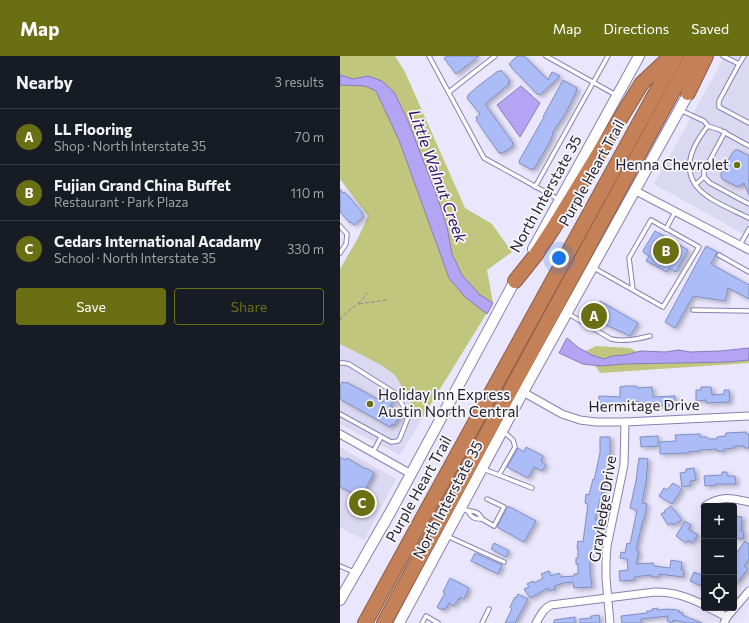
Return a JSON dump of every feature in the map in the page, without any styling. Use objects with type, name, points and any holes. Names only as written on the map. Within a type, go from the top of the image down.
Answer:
[{"type":"highway","points":[[515,281],[535,256],[554,228],[642,83],[672,56]]},
{"type":"highway","name":"Purple Heart Trail","points":[[365,623],[676,56]]},
{"type":"highway","name":"Purple Heart Trail","points":[[384,623],[692,56]]},
{"type":"highway","points":[[688,93],[706,56]]},
{"type":"main road","name":"North Interstate 35","points":[[340,600],[354,573],[391,511],[639,56]]},
{"type":"main road","name":"North Interstate 35","points":[[399,623],[446,536],[464,510],[482,468],[522,392],[709,56]]},
{"type":"street","points":[[634,190],[749,250]]},
{"type":"street","name":"Hermitage Drive","points":[[522,392],[562,414],[580,420],[596,422],[749,416]]},
{"type":"street","name":"Grayledge Drive","points":[[610,623],[607,599],[606,554],[624,465],[625,422]]},
{"type":"street","points":[[340,434],[411,474]]},
{"type":"street","points":[[709,503],[713,500],[725,498],[749,502]]},
{"type":"street","points":[[713,611],[726,620],[749,591]]},
{"type":"street","points":[[536,623],[546,607],[551,605],[656,592],[670,592],[690,598],[701,604]]},
{"type":"lane","points":[[429,56],[484,158],[560,200]]},
{"type":"lane","points":[[449,92],[495,56]]},
{"type":"lane","points":[[546,56],[617,95]]},
{"type":"lane","points":[[535,187],[608,56]]},
{"type":"lane","points":[[724,56],[739,64]]},
{"type":"lane","points":[[744,56],[719,101],[719,107],[749,123]]},
{"type":"lane","points":[[679,110],[704,121],[708,126],[725,132],[749,146]]},
{"type":"lane","points":[[708,126],[695,145],[689,165],[689,172],[695,185],[712,200],[749,218]]},
{"type":"lane","points":[[725,132],[704,171],[704,177],[710,183],[749,204]]},
{"type":"lane","points":[[695,185],[704,177]]},
{"type":"lane","points":[[666,229],[675,211]]},
{"type":"lane","points":[[591,267],[663,307],[699,247],[651,220],[629,258],[633,290]]},
{"type":"lane","points":[[340,226],[347,234],[346,244],[340,252]]},
{"type":"lane","points":[[740,245],[749,230]]},
{"type":"lane","points":[[719,255],[749,272]]},
{"type":"lane","points":[[693,310],[749,311]]},
{"type":"lane","points":[[566,313],[611,339],[619,341],[650,336]]},
{"type":"lane","points":[[340,363],[349,364],[395,393],[409,415],[398,441],[391,442],[340,414]]},
{"type":"lane","points":[[499,474],[515,447],[513,440],[502,430]]},
{"type":"lane","points":[[373,452],[381,437]]},
{"type":"lane","points":[[482,468],[532,488]]},
{"type":"lane","points":[[464,510],[476,519],[482,519],[494,526],[504,507],[487,499]]},
{"type":"lane","points":[[446,536],[504,562]]},
{"type":"lane","points":[[340,566],[354,573]]},
{"type":"lane","points":[[482,623],[489,609]]},
{"type":"lane","points":[[422,623],[426,616],[438,623]]},
{"type":"path","points":[[340,320],[350,309],[364,299],[367,292]]},
{"type":"path","points":[[359,304],[386,300]]},
{"type":"shaded area","points":[[725,56],[749,56],[749,237],[654,184]]},
{"type":"shaded area","points":[[340,75],[353,79],[368,76],[382,81],[394,92],[408,121],[437,196],[447,227],[452,254],[462,275],[480,295],[493,303],[487,314],[465,297],[449,278],[399,140],[376,91],[365,86],[340,85]]},
{"type":"shaded area","points":[[521,86],[540,103],[520,137],[497,105]]},
{"type":"shaded area","points":[[567,338],[579,348],[604,359],[612,356],[625,355],[641,351],[665,352],[679,350],[690,352],[749,348],[749,360],[601,366],[583,364],[559,353]]},
{"type":"shaded area","points":[[340,344],[381,365],[395,375],[421,420],[400,455],[340,424]]},
{"type":"shaded area","points":[[340,447],[396,479],[364,540],[340,527]]},
{"type":"green space","points":[[340,56],[395,56],[405,72],[465,208],[492,224],[512,252],[487,270],[493,303],[421,420],[395,375],[381,365],[340,344],[340,269],[359,236],[368,216],[340,179]]},
{"type":"green space","points":[[596,346],[630,348],[639,353],[702,354],[749,350],[749,363],[600,373],[586,351]]},
{"type":"building","points":[[447,56],[479,56],[456,74],[444,58]]},
{"type":"building","points":[[517,56],[524,56],[548,80],[552,72],[560,76],[540,95],[537,94],[510,66],[511,65],[509,64]]},
{"type":"building","points":[[501,70],[510,81],[508,82],[509,84],[485,104],[513,143],[513,146],[501,154],[476,120],[476,117],[480,114],[467,98],[468,95],[477,87]]},
{"type":"building","points":[[563,80],[577,88],[577,90],[565,114],[552,133],[553,134],[548,145],[532,170],[519,163],[519,161]]},
{"type":"building","name":"Henna Chevrolet","points":[[735,150],[749,156],[749,195],[744,183],[736,186],[722,179],[721,176],[721,173]]},
{"type":"building","points":[[340,189],[350,198],[364,216],[354,225],[351,222],[350,223],[340,212]]},
{"type":"building","points":[[655,231],[688,250],[676,272],[669,268],[667,272],[646,261],[649,256],[643,252]]},
{"type":"building","points":[[706,246],[717,252],[711,264],[749,285],[749,299],[728,288],[725,301],[693,296],[675,328],[665,322]]},
{"type":"building","points":[[600,301],[638,323],[630,336],[589,317]]},
{"type":"building","name":"Holiday Inn Express Austin North Central","points":[[342,382],[346,382],[383,402],[389,393],[393,395],[395,398],[390,406],[399,411],[398,413],[401,414],[394,425],[392,424],[390,427],[340,399],[340,386]]},
{"type":"building","points":[[636,386],[638,388],[652,387],[653,397],[675,396],[675,405],[639,406],[639,402],[626,401],[625,407],[598,406],[599,396],[620,397],[620,387]]},
{"type":"building","points":[[701,387],[711,387],[712,395],[724,394],[724,390],[729,390],[730,402],[706,403],[706,400],[696,401],[696,390],[701,390]]},
{"type":"building","points":[[746,432],[746,434],[749,434],[749,448],[744,448],[744,446],[734,446],[734,448],[724,449],[724,451],[717,451],[717,449],[699,450],[688,453],[660,454],[660,442],[676,441],[675,435],[700,434],[700,437],[717,439],[717,437],[725,436],[726,433]]},
{"type":"building","points":[[658,436],[658,446],[641,447],[640,437]]},
{"type":"building","points":[[600,437],[610,437],[610,454],[604,492],[602,492],[595,520],[598,520],[593,551],[590,551],[592,587],[574,588],[573,582],[564,583],[554,586],[555,589],[549,591],[548,588],[530,598],[524,589],[529,587],[527,584],[533,581],[534,583],[543,578],[541,574],[549,571],[551,576],[559,573],[561,577],[574,576],[574,574],[578,574],[578,564],[576,564],[576,558],[578,558],[578,541],[583,542],[588,504],[585,503],[586,494],[589,495],[595,476],[600,453]]},
{"type":"building","points":[[526,447],[543,456],[541,461],[546,465],[542,471],[534,467],[528,478],[507,467],[518,448],[524,452]]},
{"type":"building","points":[[340,457],[345,460],[347,458],[374,473],[360,499],[354,496],[355,494],[340,487]]},
{"type":"building","points":[[639,458],[648,459],[642,503],[647,504],[636,550],[639,551],[636,564],[653,563],[654,566],[670,568],[671,560],[682,562],[681,570],[684,570],[683,577],[659,574],[659,577],[651,577],[651,575],[634,577],[634,580],[620,581],[619,571],[628,570],[627,559],[620,558],[621,552],[625,553],[627,543],[630,544],[637,510],[630,508]]},
{"type":"building","points":[[694,468],[696,480],[690,481],[691,485],[682,487],[680,473],[686,472],[686,469]]},
{"type":"building","points":[[722,472],[727,472],[727,476],[735,476],[736,484],[715,484],[716,485],[705,486],[704,476],[722,475]]},
{"type":"building","points":[[673,483],[682,489],[672,504],[659,496],[664,488],[667,490]]},
{"type":"building","points":[[508,506],[536,521],[524,542],[497,527]]},
{"type":"building","points":[[671,506],[682,520],[673,525],[672,523],[668,525],[661,514]]},
{"type":"building","points":[[737,516],[742,517],[741,531],[744,532],[743,539],[737,538]]},
{"type":"building","points":[[685,521],[691,525],[688,529],[698,535],[692,543],[688,540],[686,543],[676,536]]},
{"type":"building","points":[[745,541],[749,544],[749,559],[744,566],[748,569],[737,582],[737,556],[737,552]]},
{"type":"building","points":[[494,543],[509,551],[506,557],[491,549]]},
{"type":"building","points":[[475,553],[502,565],[498,574],[471,561]]},
{"type":"building","points":[[694,572],[701,575],[701,586],[690,581]]},
{"type":"building","points":[[450,578],[469,588],[464,599],[460,597],[454,606],[449,603],[445,610],[443,608],[442,610],[437,607],[445,593],[443,592]]},
{"type":"building","points":[[518,594],[528,599],[515,623],[505,623],[512,609],[510,607]]},
{"type":"building","points":[[657,608],[657,610],[673,609],[680,611],[679,612],[683,613],[682,615],[702,623],[688,623],[673,620],[672,623],[667,621],[668,616],[641,619],[641,623],[622,623],[621,616],[647,613],[647,611],[652,611],[652,609]]},
{"type":"building","points":[[599,615],[600,623],[580,623],[580,619],[591,618],[591,616]]},
{"type":"building","points":[[575,617],[575,623],[554,623],[554,620]]},
{"type":"place","name":"Henna Chevrolet","points":[[737,165]]},
{"type":"place","name":"Fujian Grand China Buffet","points":[[666,251]]},
{"type":"place","name":"LL Flooring","points":[[594,316]]},
{"type":"place","name":"Holiday Inn Express Austin North Central","points":[[370,404]]},
{"type":"place","name":"Cedars International Acadamy","points":[[362,503]]},
{"type":"water label","name":"Little Walnut Creek","points":[[438,176]]}]
